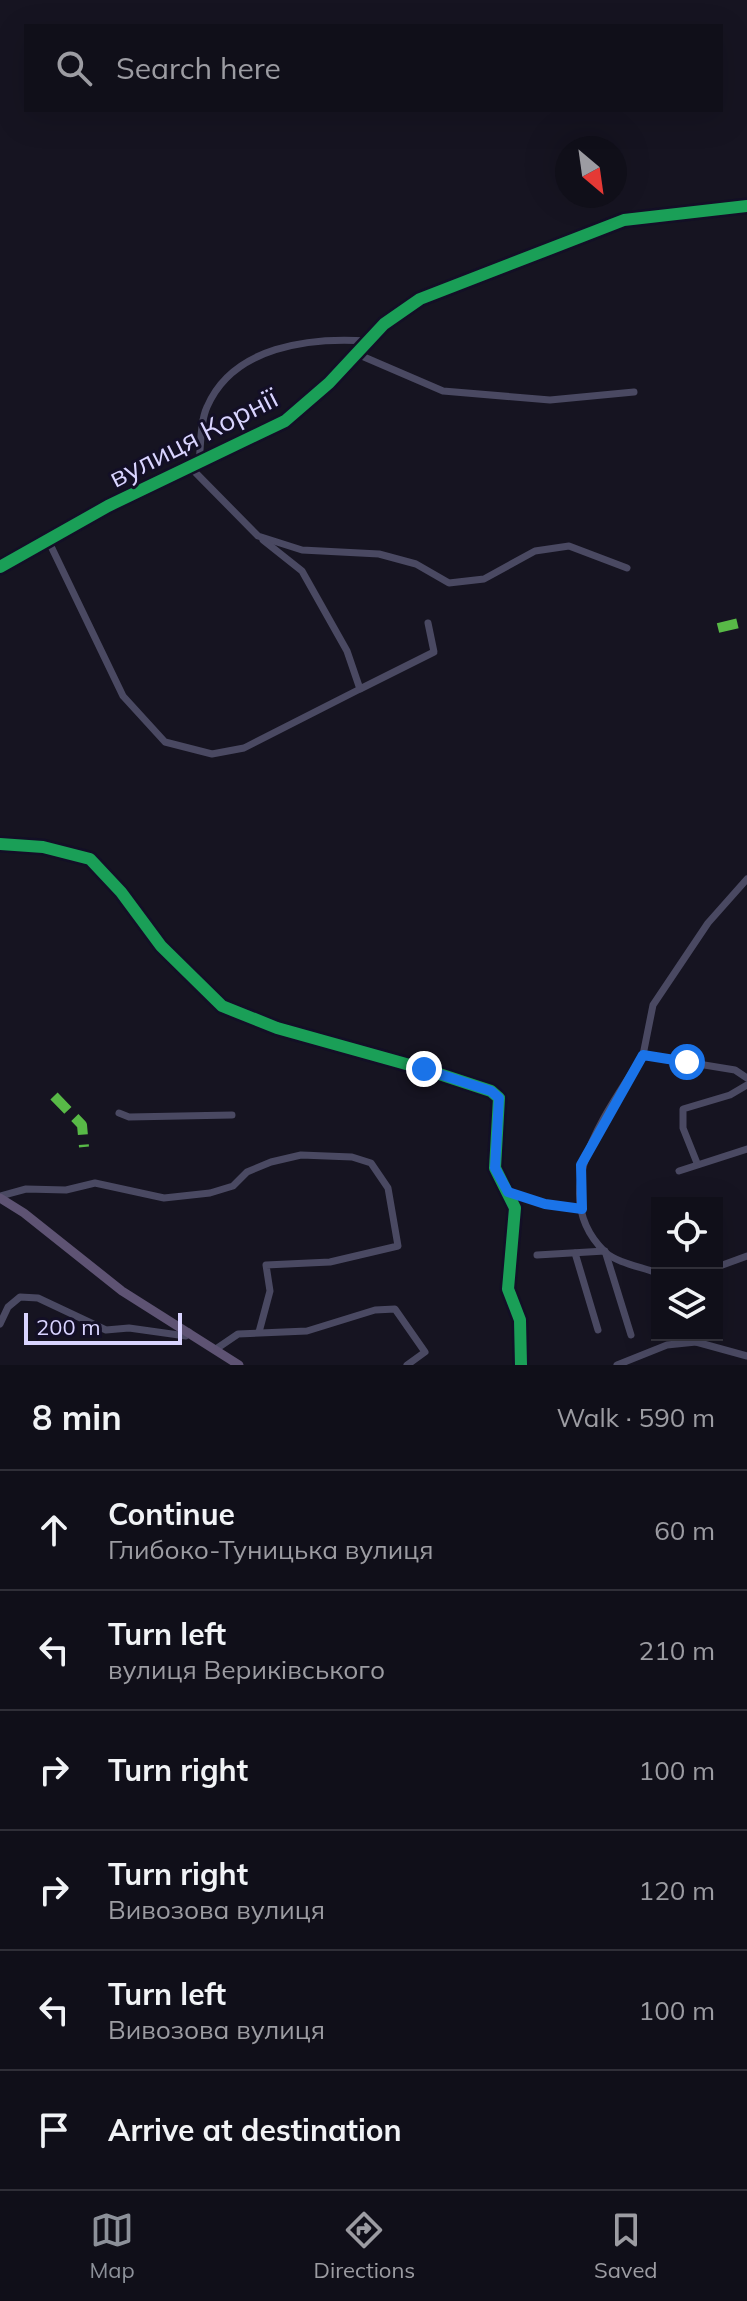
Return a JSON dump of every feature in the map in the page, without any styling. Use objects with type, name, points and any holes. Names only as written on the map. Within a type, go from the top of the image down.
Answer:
[{"type":"highway","name":"вулиця Корнії","points":[[0,567],[108,506],[285,421],[308,404],[392,317],[420,299],[624,220],[747,206]]},
{"type":"main road","points":[[0,1197],[122,1291],[239,1365]]},
{"type":"street","name":"вулиця Корнії","points":[[195,464],[206,408],[226,377],[268,350],[338,339],[368,341]]},
{"type":"street","points":[[357,354],[443,391],[550,400],[634,392]]},
{"type":"street","points":[[195,464],[258,536],[302,571],[347,651],[360,689]]},
{"type":"street","points":[[258,536],[302,550],[379,554],[416,564],[449,583],[484,579],[535,551],[569,546],[627,568]]},
{"type":"street","points":[[48,540],[123,696],[165,742],[212,754],[244,748],[434,652],[428,623]]},
{"type":"street","points":[[0,844],[43,847],[90,859],[121,892],[161,946],[201,981],[222,1006],[277,1028],[491,1091],[499,1098],[495,1168],[515,1208],[508,1289],[520,1320],[521,1365]]},
{"type":"street","points":[[631,1335],[605,1251],[582,1209],[581,1165],[643,1055],[653,1005],[708,923],[747,879]]},
{"type":"street","points":[[643,1055],[735,1070],[747,1078]]},
{"type":"street","points":[[697,1163],[683,1128],[683,1109],[730,1095],[747,1085]]},
{"type":"street","points":[[119,1113],[129,1117],[232,1115]]},
{"type":"street","points":[[679,1171],[747,1149]]},
{"type":"street","points":[[0,1197],[26,1189],[66,1190],[95,1183],[164,1198],[210,1193],[233,1186],[247,1172],[271,1162],[315,1155],[363,1159],[375,1166],[388,1188],[398,1246],[330,1262],[266,1265],[270,1291],[259,1332]]},
{"type":"street","points":[[508,1192],[545,1204],[582,1209]]},
{"type":"street","points":[[537,1255],[605,1251],[651,1270]]},
{"type":"street","points":[[575,1253],[598,1330]]},
{"type":"street","points":[[723,1265],[747,1256]]},
{"type":"street","points":[[0,1324],[8,1307],[20,1297],[38,1298],[106,1330],[129,1328],[167,1336],[186,1336],[189,1332]]},
{"type":"street","points":[[216,1349],[227,1338],[259,1332],[307,1331],[375,1310],[395,1309],[425,1352],[407,1365]]},
{"type":"street","points":[[617,1365],[684,1341]]},
{"type":"street","points":[[705,1341],[747,1356]]},
{"type":"marked path","points":[[718,628],[747,621]]},
{"type":"marked path","points":[[54,1096],[82,1125],[84,1147]]},
{"type":"cycle path","points":[[0,567],[108,506],[285,421],[329,383],[384,324],[420,299],[624,220],[747,206]]},
{"type":"cycle path","points":[[0,844],[43,847],[90,859],[121,892],[161,946],[222,1006],[277,1028],[491,1091],[499,1098],[495,1168],[515,1208],[508,1289],[520,1320],[521,1365]]},
{"type":"route","points":[[424,1069],[491,1091],[499,1098],[495,1168],[508,1192],[545,1204],[582,1209],[581,1165],[643,1055],[687,1062]]}]
